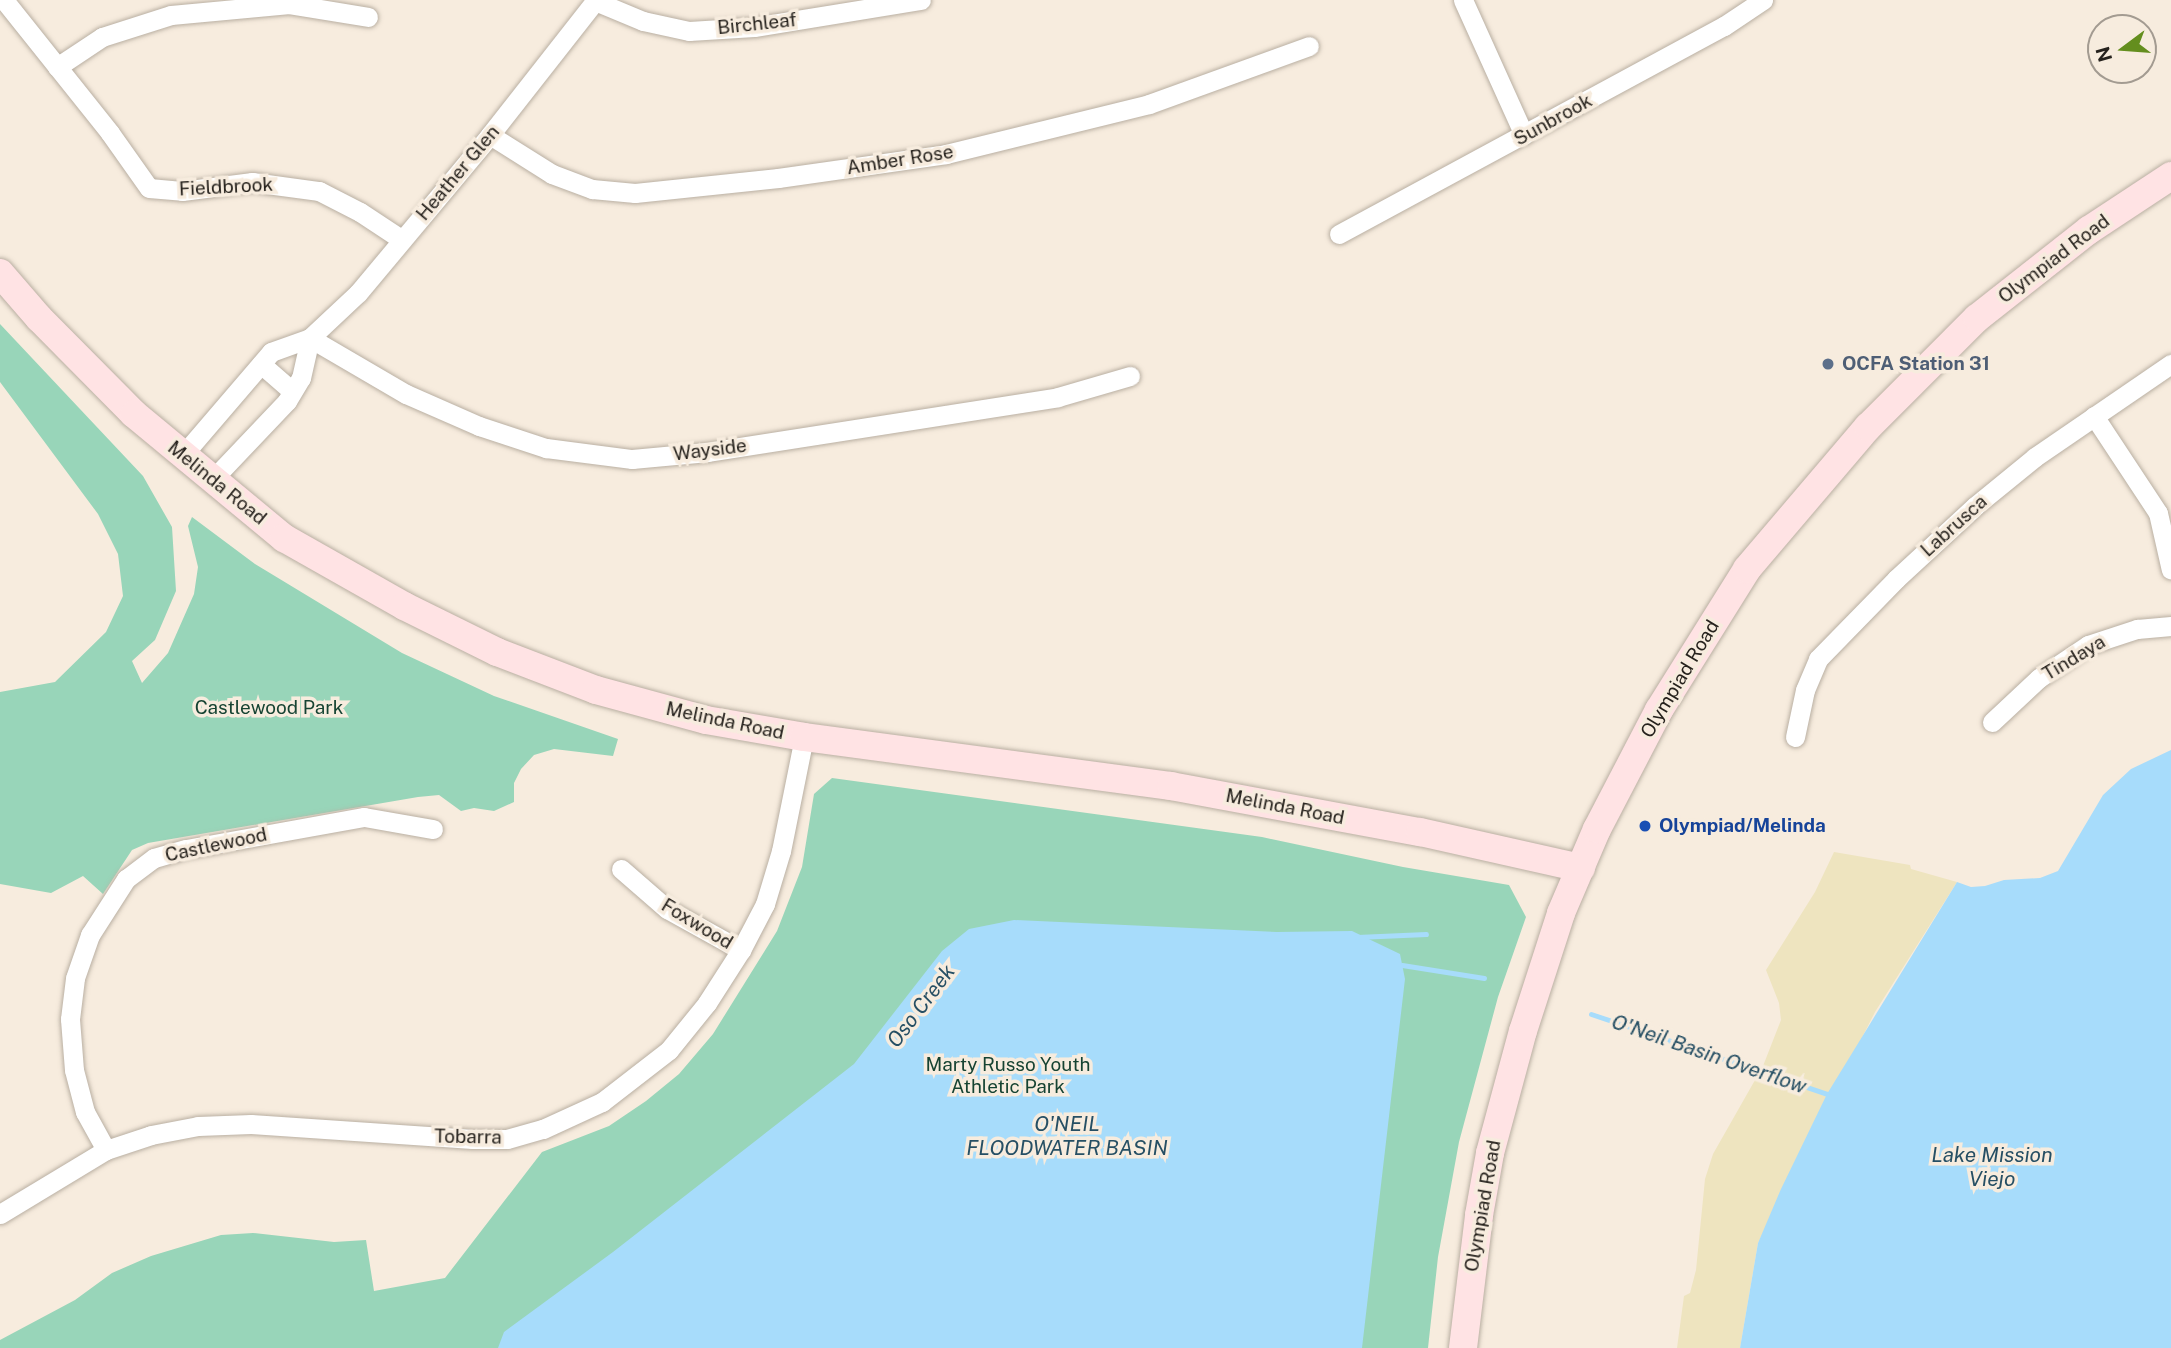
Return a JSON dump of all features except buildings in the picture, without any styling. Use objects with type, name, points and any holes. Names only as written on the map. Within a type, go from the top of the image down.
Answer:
[{"type":"main road","name":"Olympiad Road","points":[[1463,1348],[1479,1214],[1490,1153],[1527,1018],[1562,913],[1597,829],[1659,710],[1747,569],[1868,427],[1977,318],[2089,230],[2171,176]]},
{"type":"main road","name":"Melinda Road","points":[[0,273],[39,318],[135,414],[182,456],[284,538],[404,606],[497,652],[596,690],[706,720],[804,737],[1171,786],[1420,832],[1581,868]]},
{"type":"street","name":"Fieldbrook","points":[[4,0],[110,133],[149,188],[182,191],[252,182],[296,187],[329,197],[360,212],[401,239]]},
{"type":"street","name":"Birchleaf","points":[[596,1],[643,21],[689,31],[754,27],[921,0]]},
{"type":"street","points":[[1464,0],[1524,135]]},
{"type":"street","name":"Sunbrook","points":[[1339,234],[1724,26],[1763,0]]},
{"type":"street","name":"Heather Glen","points":[[182,456],[271,352],[310,338],[358,292],[490,135],[596,1]]},
{"type":"street","points":[[57,67],[102,37],[171,15],[289,4],[368,17]]},
{"type":"street","name":"Amber Rose","points":[[490,135],[552,174],[592,189],[635,193],[778,178],[946,155],[1149,104],[1309,46]]},
{"type":"street","points":[[212,480],[241,447],[257,435],[294,383],[310,338]]},
{"type":"street","name":"Wayside","points":[[310,338],[406,394],[479,426],[546,448],[632,459],[708,452],[1058,397],[1130,376]]},
{"type":"street","points":[[261,364],[294,383]]},
{"type":"street","name":"Labrusca","points":[[1795,737],[1805,690],[1818,659],[1975,506],[2035,457],[2171,364]]},
{"type":"street","points":[[2094,416],[2165,510],[2171,570]]},
{"type":"street","name":"Tindaya","points":[[1992,722],[2039,678],[2088,645],[2137,629],[2171,626]]},
{"type":"street","name":"Tobarra","points":[[0,1214],[106,1150],[151,1135],[198,1126],[251,1124],[507,1139],[543,1129],[602,1102],[669,1051],[707,1003],[741,950],[765,904],[777,864],[804,737]]},
{"type":"street","name":"Castlewood","points":[[106,1150],[85,1112],[74,1070],[70,1020],[75,978],[90,935],[126,879],[154,858],[186,849],[364,817],[433,829]]},
{"type":"street","name":"Foxwood","points":[[621,869],[667,909],[741,950]]},
{"type":"green space","name":"Castlewood Park","points":[[0,324],[143,476],[172,527],[176,591],[155,640],[132,661],[142,683],[168,653],[194,594],[198,567],[188,526],[192,517],[255,564],[402,653],[494,696],[618,739],[613,756],[554,749],[534,755],[521,769],[514,783],[514,802],[494,811],[474,808],[461,811],[439,795],[148,843],[132,850],[103,894],[83,876],[51,893],[0,884],[0,692],[55,682],[106,632],[123,596],[118,554],[98,514],[0,382]]},
{"type":"green space","name":"Marty Russo Youth Athletic Park","points":[[832,778],[1262,837],[1403,867],[1509,885],[1526,917],[1498,997],[1459,1142],[1438,1257],[1428,1348],[0,1348],[0,1340],[75,1300],[112,1273],[151,1256],[221,1235],[253,1233],[334,1242],[366,1240],[374,1291],[445,1278],[542,1152],[609,1126],[646,1101],[679,1074],[713,1034],[777,931],[802,867],[814,794]]},
{"type":"sand","points":[[1834,852],[1910,865],[1911,869],[1957,882],[1875,1012],[1758,1243],[1740,1348],[1677,1348],[1684,1296],[1690,1293],[1696,1270],[1705,1179],[1713,1154],[1763,1066],[1781,1020],[1779,1003],[1766,970],[1815,892]]},
{"type":"water","name":"Lake Mission Viejo","points":[[2171,750],[2171,1348],[1740,1348],[1758,1243],[1781,1189],[1827,1094],[1957,882],[1971,887],[1985,886],[2004,880],[2040,878],[2058,871],[2103,795],[2131,769]]},
{"type":"water","name":"O'NEIL FLOODWATER BASIN","points":[[1014,920],[1277,932],[1352,931],[1400,954],[1405,979],[1362,1348],[498,1348],[504,1332],[613,1252],[854,1064],[942,951],[969,929]]},
{"type":"waterway","name":"Oso Creek","points":[[1357,937],[1426,934]]},
{"type":"waterway","name":"O'Neil Basin Overflow","points":[[1402,965],[1484,978]]},
{"type":"waterway","name":"O'Neil Basin Overflow","points":[[1591,1014],[1827,1094]]},
{"type":"place","name":"OCFA Station 31","points":[[1828,364]]},
{"type":"place","name":"Olympiad/Melinda","points":[[1645,826]]}]
